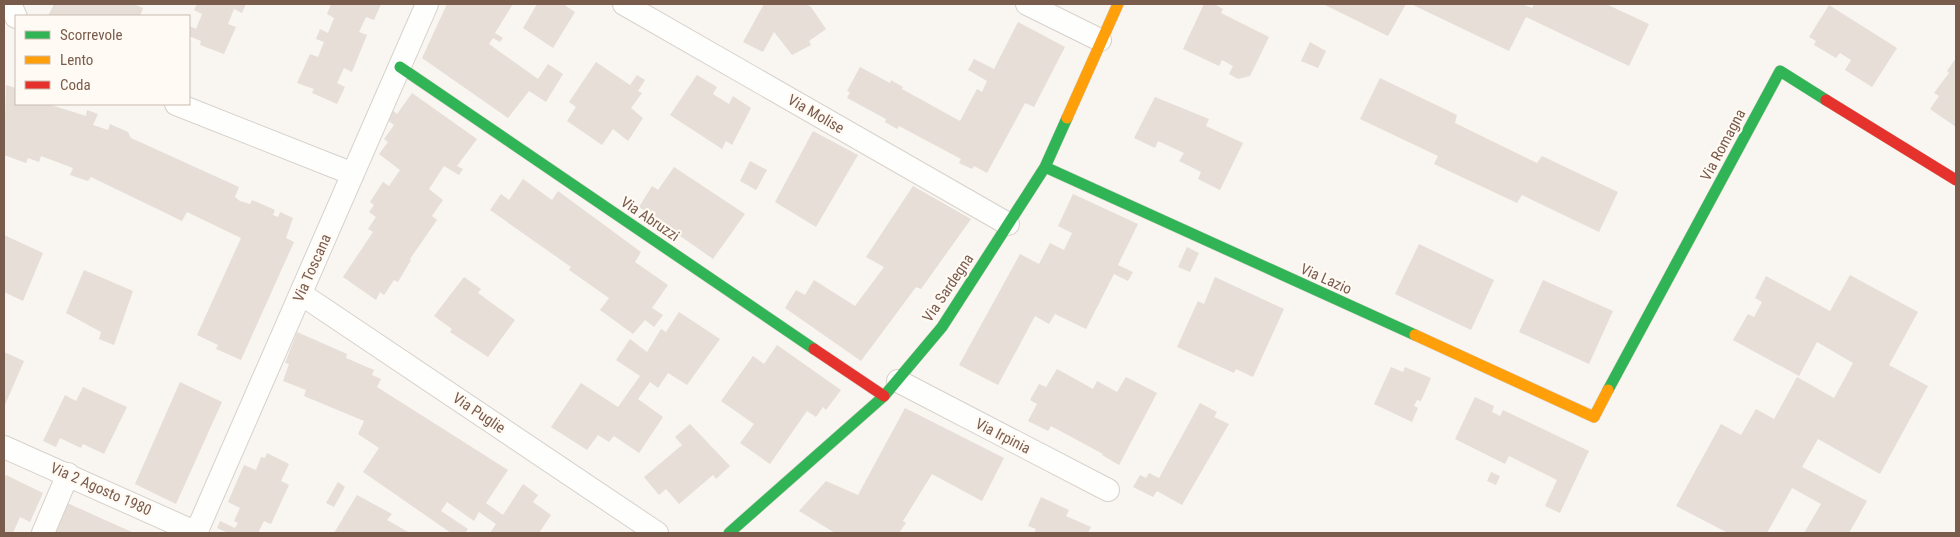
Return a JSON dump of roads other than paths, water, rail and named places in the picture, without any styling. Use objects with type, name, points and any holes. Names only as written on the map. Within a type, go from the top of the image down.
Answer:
[{"type":"street","name":"Via Toscana","points":[[197,533],[427,4]]},
{"type":"street","name":"Via Molise","points":[[624,4],[1008,224]]},
{"type":"street","points":[[1027,4],[1100,40]]},
{"type":"street","name":"Via Sardegna","points":[[728,533],[891,389],[942,327],[1044,167],[1100,40],[1118,4]]},
{"type":"street","name":"Via Abruzzi","points":[[400,66],[891,389]]},
{"type":"street","name":"Via Romagna","points":[[1594,417],[1780,70],[1956,180]]},
{"type":"street","points":[[179,105],[353,174]]},
{"type":"street","name":"Via Lazio","points":[[1044,167],[1594,417]]},
{"type":"street","name":"Via Puglie","points":[[301,294],[657,533]]},
{"type":"street","name":"Via Irpinia","points":[[891,389],[1108,490]]},
{"type":"street","name":"Via 2 Agosto 1980","points":[[4,446],[197,533]]},
{"type":"street","points":[[43,533],[68,474]]}]
